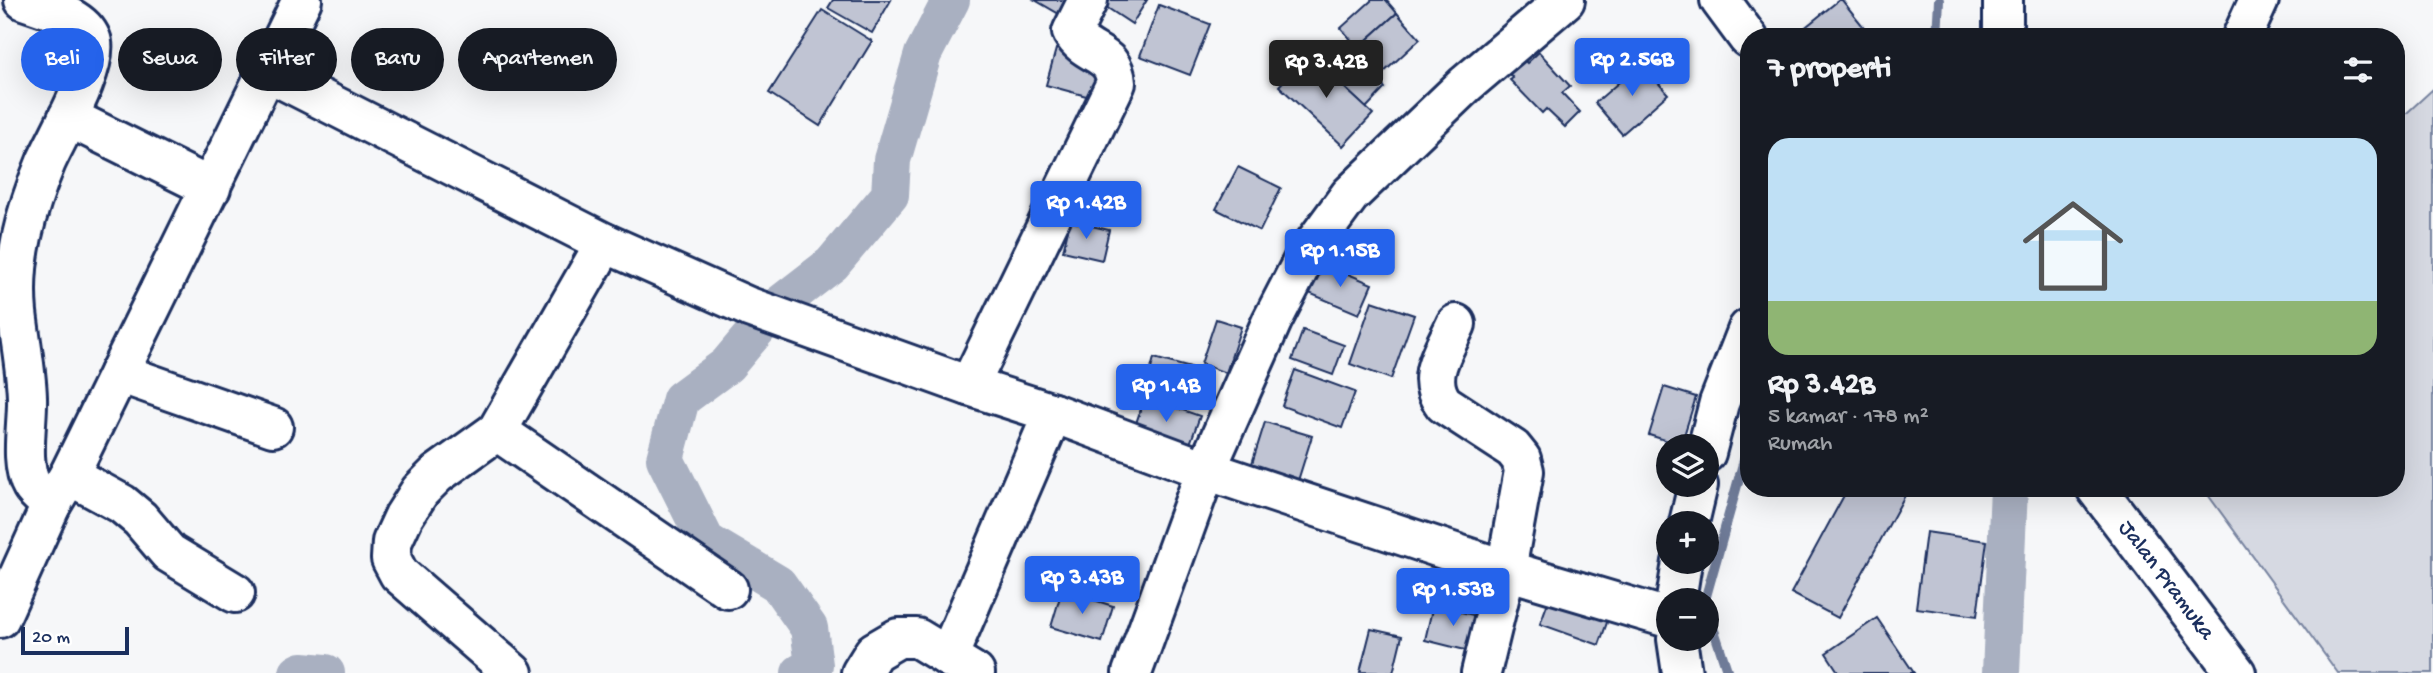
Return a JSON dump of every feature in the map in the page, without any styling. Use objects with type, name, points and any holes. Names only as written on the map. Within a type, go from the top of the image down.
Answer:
[{"type":"street","points":[[24,0],[65,16],[84,28],[92,41],[92,63],[46,164],[23,227],[16,265],[17,310],[26,370],[27,473],[33,487],[60,490],[122,504],[140,519],[169,553],[235,593]]},
{"type":"street","points":[[289,28],[302,0]]},
{"type":"street","points":[[969,386],[1116,83],[1111,62],[1077,41],[1072,32],[1088,0]]},
{"type":"street","points":[[1132,673],[1206,470],[1272,321],[1306,255],[1350,195],[1466,84],[1565,0]]},
{"type":"street","points":[[1720,0],[1741,28]]},
{"type":"street","points":[[2003,28],[2004,0]]},
{"type":"street","points":[[2246,28],[2259,0]]},
{"type":"street","points":[[0,618],[60,490],[259,91]]},
{"type":"street","points":[[305,91],[605,243],[749,307],[969,386],[1053,413],[1206,470],[1506,570],[1656,614]]},
{"type":"street","points":[[68,117],[211,188]]},
{"type":"street","points":[[513,673],[399,574],[391,559],[391,542],[420,491],[437,474],[497,431],[605,243]]},
{"type":"street","points":[[1456,324],[1433,376],[1436,394],[1444,404],[1513,449],[1521,459],[1524,471],[1506,570],[1480,673]]},
{"type":"street","points":[[1711,434],[1719,403],[1740,349]]},
{"type":"street","points":[[119,373],[273,427]]},
{"type":"street","points":[[861,673],[874,652],[898,638],[917,638],[962,665],[1053,413]]},
{"type":"street","points":[[497,431],[729,589]]},
{"type":"street","name":"Jalan Pramuka","points":[[2103,497],[2236,673]]},
{"type":"street","points":[[1679,651],[1682,673]]},
{"type":"shaded area","points":[[2433,89],[2433,673],[2338,673],[2210,497],[2405,497],[2405,115]]},
{"type":"building","points":[[833,0],[891,0],[872,33],[828,8]]},
{"type":"building","points":[[1035,0],[1085,0],[1073,22]]},
{"type":"building","points":[[1106,0],[1147,0],[1132,24],[1103,5]]},
{"type":"building","points":[[1372,0],[1386,0],[1397,13],[1358,48],[1341,28]]},
{"type":"building","points":[[1842,0],[1865,28],[1804,28]]},
{"type":"building","points":[[1159,5],[1210,24],[1190,75],[1140,56]]},
{"type":"building","points":[[822,10],[872,41],[820,126],[769,93]]},
{"type":"building","points":[[1397,13],[1420,39],[1382,74],[1358,48]]},
{"type":"building","points":[[1056,49],[1100,61],[1090,97],[1046,85]]},
{"type":"building","points":[[1539,52],[1570,86],[1562,93],[1580,112],[1565,127],[1546,109],[1542,113],[1510,80],[1513,78],[1509,73],[1523,59],[1527,63]]},
{"type":"building","points":[[1346,53],[1385,88],[1366,108],[1328,72]]},
{"type":"building","points":[[1308,54],[1373,114],[1343,146],[1279,86]]},
{"type":"building","points":[[1641,63],[1668,94],[1622,134],[1595,103]]},
{"type":"building","points":[[1238,167],[1281,188],[1260,231],[1216,209]]},
{"type":"building","points":[[1070,221],[1109,230],[1102,260],[1063,251]]},
{"type":"building","points":[[1322,263],[1372,284],[1359,314],[1309,293]]},
{"type":"building","points":[[1372,301],[1414,315],[1391,379],[1350,364]]},
{"type":"building","points":[[1216,319],[1241,327],[1226,373],[1201,364]]},
{"type":"building","points":[[1303,330],[1344,345],[1333,375],[1292,360]]},
{"type":"building","points":[[1154,358],[1209,373],[1201,406],[1145,391]]},
{"type":"building","points":[[1295,370],[1355,392],[1342,428],[1282,406]]},
{"type":"building","points":[[1664,387],[1696,397],[1684,434],[1656,434],[1656,437],[1649,435]]},
{"type":"building","points":[[1145,397],[1200,416],[1187,452],[1133,432]]},
{"type":"building","points":[[1265,422],[1312,436],[1296,487],[1249,473]]},
{"type":"building","points":[[1843,497],[1904,497],[1838,618],[1791,593]]},
{"type":"building","points":[[1926,532],[1987,541],[1977,616],[1916,608]]},
{"type":"building","points":[[1062,590],[1113,606],[1102,642],[1051,627]]},
{"type":"building","points":[[1551,594],[1610,614],[1599,645],[1540,624]]},
{"type":"building","points":[[1433,605],[1481,617],[1473,652],[1425,640]]},
{"type":"building","points":[[1877,618],[1914,673],[1839,673],[1826,653]]},
{"type":"building","points":[[1371,629],[1402,636],[1393,673],[1360,672]]},
{"type":"waterway","points":[[800,673],[814,665],[809,628],[778,584],[706,541],[665,459],[681,399],[727,365],[775,308],[832,264],[890,195],[892,160],[923,54],[951,0]]},
{"type":"waterway","points":[[1937,28],[1939,0]]},
{"type":"waterway","points":[[1708,588],[1740,475]]},
{"type":"waterway","points":[[2001,673],[2009,497]]},
{"type":"waterway","points":[[1719,646],[1728,673]]},
{"type":"waterway","points":[[298,673],[326,673]]}]
